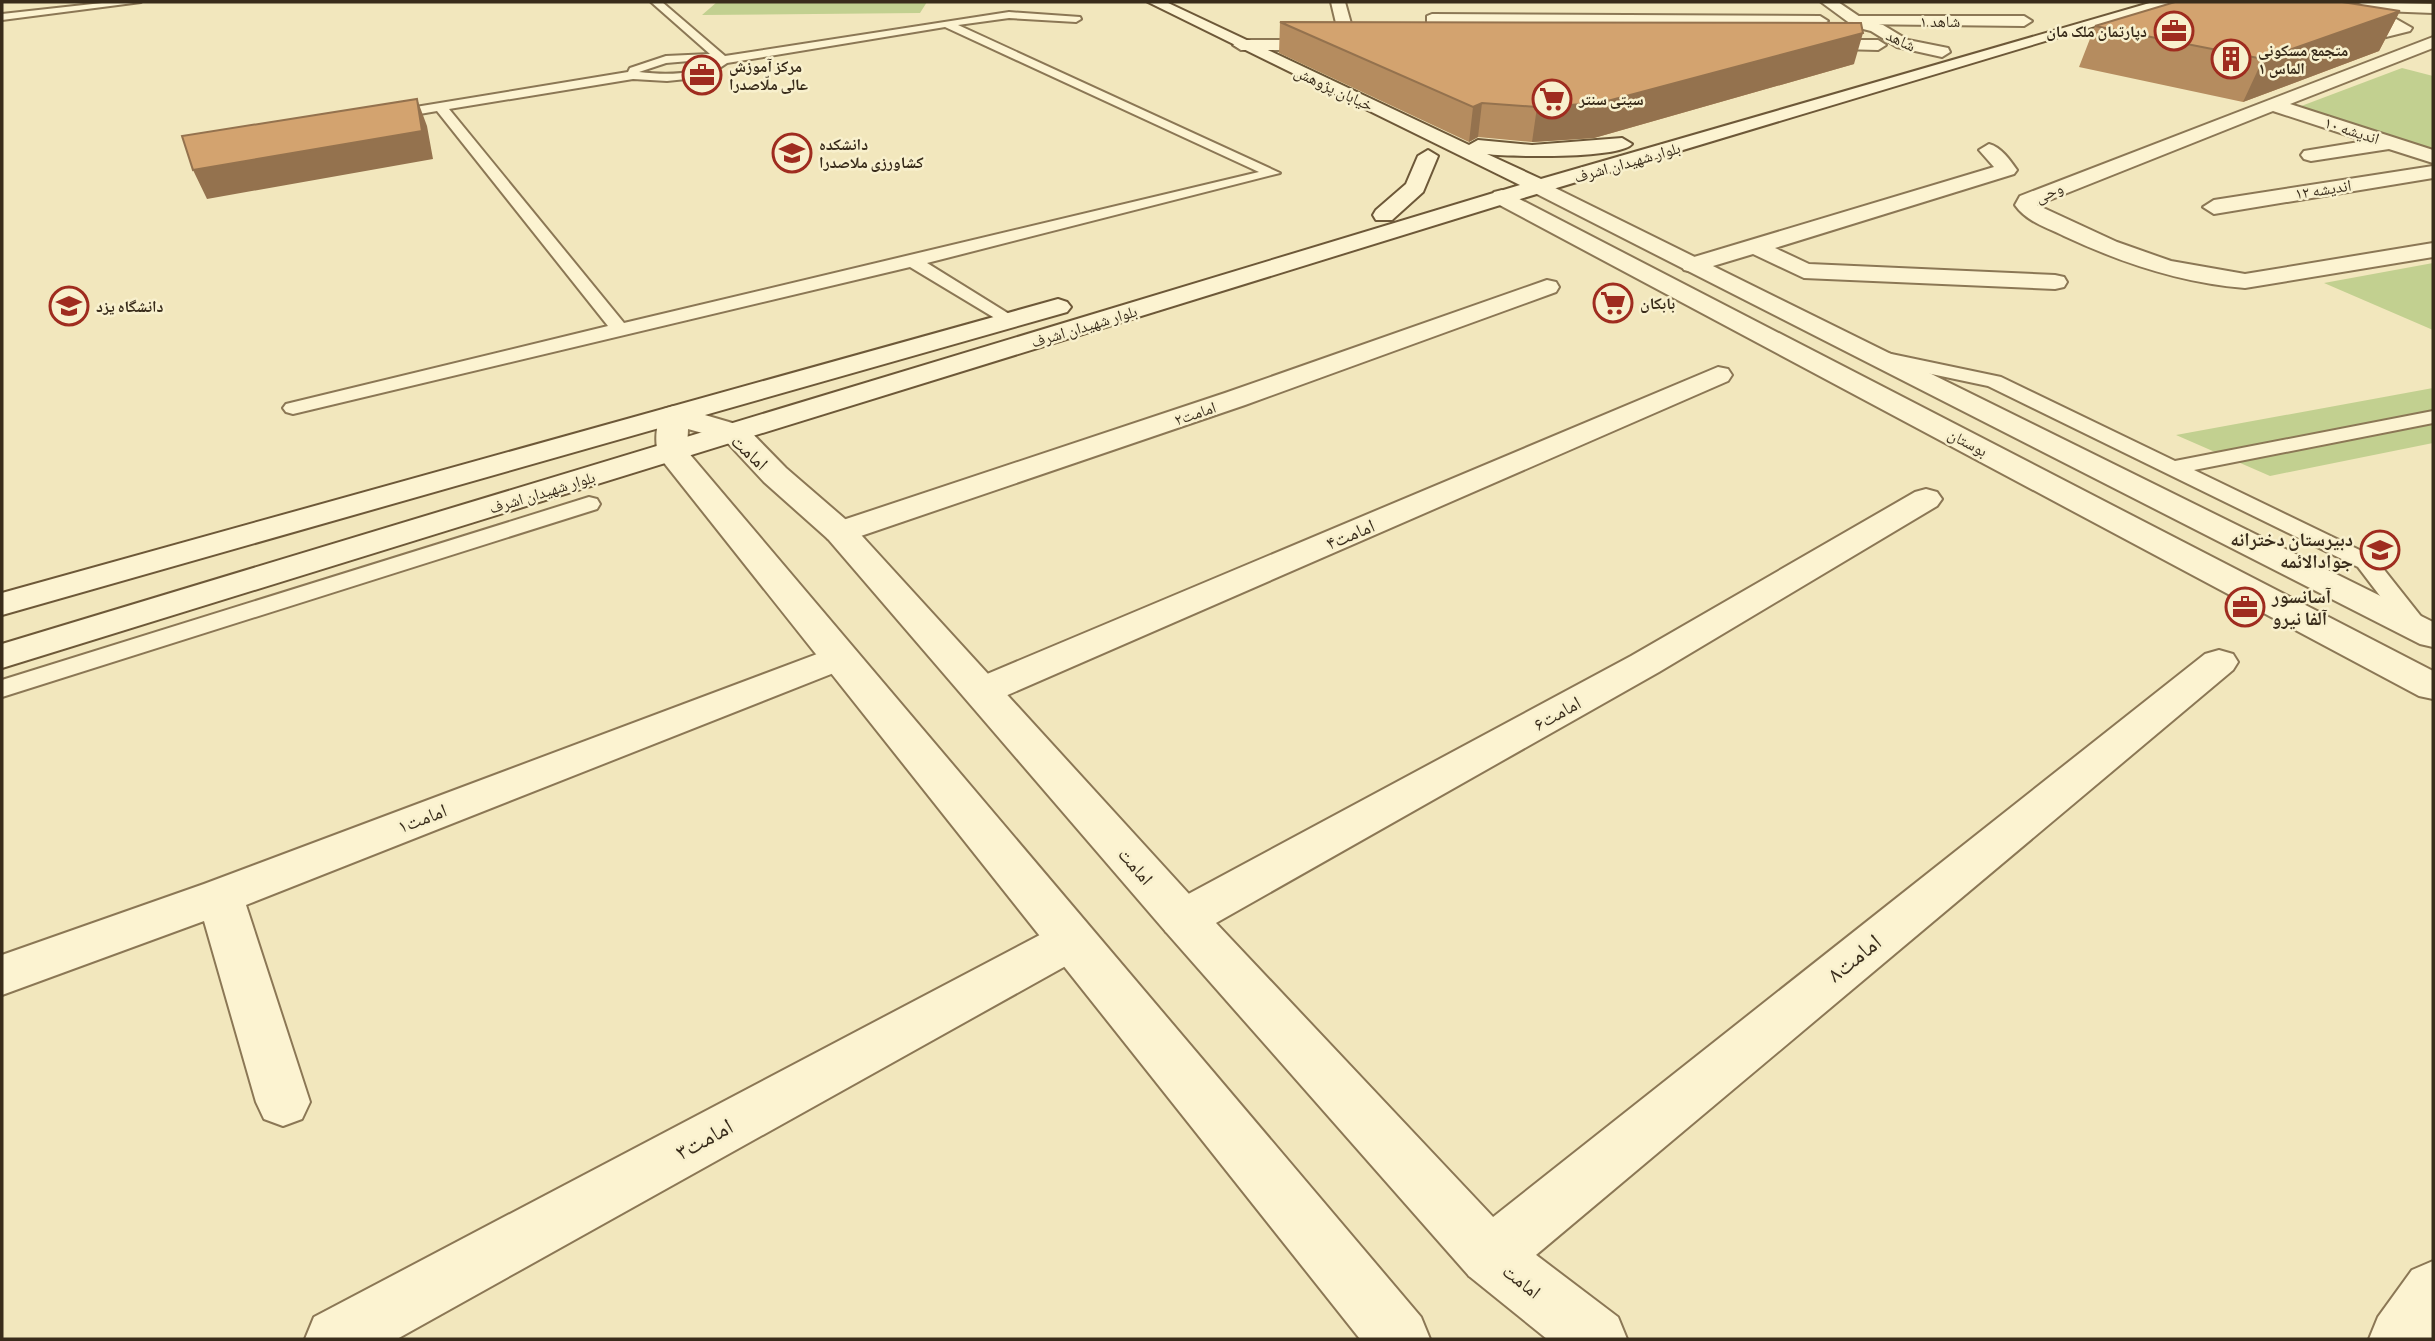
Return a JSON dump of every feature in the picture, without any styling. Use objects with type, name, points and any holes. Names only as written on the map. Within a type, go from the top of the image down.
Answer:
[{"type":"street","points":[[1241,45],[1355,45],[1338,2]]},
{"type":"street","points":[[1422,2],[1434,26],[1630,20],[1820,21]]},
{"type":"street","points":[[1611,2],[1630,20]]},
{"type":"street","points":[[1724,2],[1746,20]]},
{"type":"street","name":"شاهد","points":[[1828,2],[1858,23],[1877,28],[1903,44],[1942,52]]},
{"type":"street","name":"بلوار شهیدان اشرف","points":[[735,433],[1622,144],[2027,25],[2124,2]]},
{"type":"street","name":"بلوار شهیدان اشرف","points":[[2,604],[673,434],[1007,321],[1498,185],[1541,187],[2168,2]]},
{"type":"street","name":"خیابان پژوهش","points":[[1146,5],[1241,45],[1498,185]]},
{"type":"street","name":"خیابان پژوهش","points":[[1146,5],[1401,141],[1436,152]]},
{"type":"street","points":[[2344,29],[2378,34],[2404,28],[2358,6],[2433,9]]},
{"type":"street","name":"شاهد","points":[[1858,23],[1857,29],[1899,63]]},
{"type":"street","name":"شاهد ۱","points":[[1858,23],[2027,25]]},
{"type":"street","points":[[2027,25],[2058,34]]},
{"type":"street","name":"وحی","points":[[2433,43],[2270,104],[2028,201],[2026,205],[2031,212],[2093,241],[2190,275],[2218,280],[2245,281],[2433,250]]},
{"type":"street","points":[[1796,45],[1878,45]]},
{"type":"street","points":[[2386,59],[2421,68]]},
{"type":"street","name":"اندیشه ۱۰","points":[[2270,104],[2433,156]]},
{"type":"street","points":[[1384,215],[1415,187],[1436,152],[1495,149],[1525,151],[1622,144]]},
{"type":"street","points":[[2311,155],[2393,144]]},
{"type":"street","points":[[1693,265],[2007,170],[1989,150]]},
{"type":"street","name":"اندیشه ۱۲","points":[[2214,207],[2433,172]]},
{"type":"street","name":"بوستان","points":[[1498,185],[1695,299],[2433,687]]},
{"type":"street","name":"بوستان","points":[[1541,187],[2426,633]]},
{"type":"street","points":[[1752,245],[1804,271],[2055,282]]},
{"type":"street","points":[[1695,299],[1734,286]]},
{"type":"street","name":"امامت۲","points":[[840,532],[1235,399],[1547,287]]},
{"type":"street","name":"امامت۴","points":[[982,691],[1718,375]]},
{"type":"street","name":"امامت","points":[[673,434],[735,433],[775,475],[840,532],[1183,919],[1490,1256],[1596,1339]]},
{"type":"street","points":[[673,434],[841,657],[1399,1339]]},
{"type":"street","name":"بلوار شهیدان اشرف","points":[[2,656],[465,529],[673,434]]},
{"type":"street","name":"امامت۶","points":[[1183,919],[1633,671],[1926,499]]},
{"type":"street","name":"امامت۱","points":[[2,975],[220,896],[841,657]]},
{"type":"street","name":"امامت۸","points":[[1490,1256],[2219,662]]},
{"type":"street","points":[[220,896],[283,1102]]},
{"type":"street","name":"امامت۳","points":[[337,1339],[1072,940]]},
{"type":"street","points":[[2400,1339],[2433,1291]]},
{"type":"lane","points":[[2,14],[88,2]]},
{"type":"lane","points":[[2,14],[136,2]]},
{"type":"lane","points":[[656,2],[723,60]]},
{"type":"lane","points":[[633,75],[634,71],[663,60],[703,57],[723,60],[1009,15],[1076,19]]},
{"type":"lane","points":[[293,408],[620,329],[804,292],[913,261],[1067,226],[1259,179],[1273,173],[946,24]]},
{"type":"lane","points":[[1007,52],[1027,48]]},
{"type":"lane","points":[[374,117],[633,75],[691,75],[716,67],[723,60]]},
{"type":"lane","points":[[1068,79],[1088,75]]},
{"type":"lane","points":[[440,107],[620,329]]},
{"type":"lane","points":[[913,261],[1007,321]]},
{"type":"lane","points":[[1873,356],[1994,381],[2366,562],[2426,633]]},
{"type":"lane","points":[[2173,468],[2433,417]]},
{"type":"lane","points":[[2,689],[465,529],[589,504]]},
{"type":"green space","points":[[717,2],[927,2],[920,13],[702,15]]},
{"type":"green space","points":[[2402,68],[2433,76],[2433,151],[2296,108]]},
{"type":"green space","points":[[2433,263],[2433,330],[2324,283]]},
{"type":"green space","points":[[2433,388],[2433,443],[2270,476],[2176,435]]},
{"type":"building","points":[[2175,2],[2342,2],[2400,11],[2263,59],[2095,26]]},
{"type":"building","points":[[1280,22],[1861,23],[1863,33],[1600,103],[1537,107],[1482,103],[1473,107]]},
{"type":"building","points":[[417,99],[422,131],[193,170],[182,136]]},
{"type":"place","name":"دپارتمان ملک مان","points":[[2174,31]]},
{"type":"place","name":"متجمع مسکونی الماس ۱","points":[[2231,59]]},
{"type":"place","name":"مرکز آموزش عالی ملّاصدرا","points":[[702,75]]},
{"type":"place","name":"سیتی سنتر","points":[[1552,99]]},
{"type":"place","name":"دانشکده کشاورزی ملاصدرا","points":[[792,153]]},
{"type":"place","name":"بابکان","points":[[1613,303]]},
{"type":"place","name":"دانشگاه یزد","points":[[69,306]]},
{"type":"place","name":"دبیرستان دخترانه جوادالائمه","points":[[2380,550]]},
{"type":"place","name":"آسانسور آلفا نيرو","points":[[2245,607]]}]
